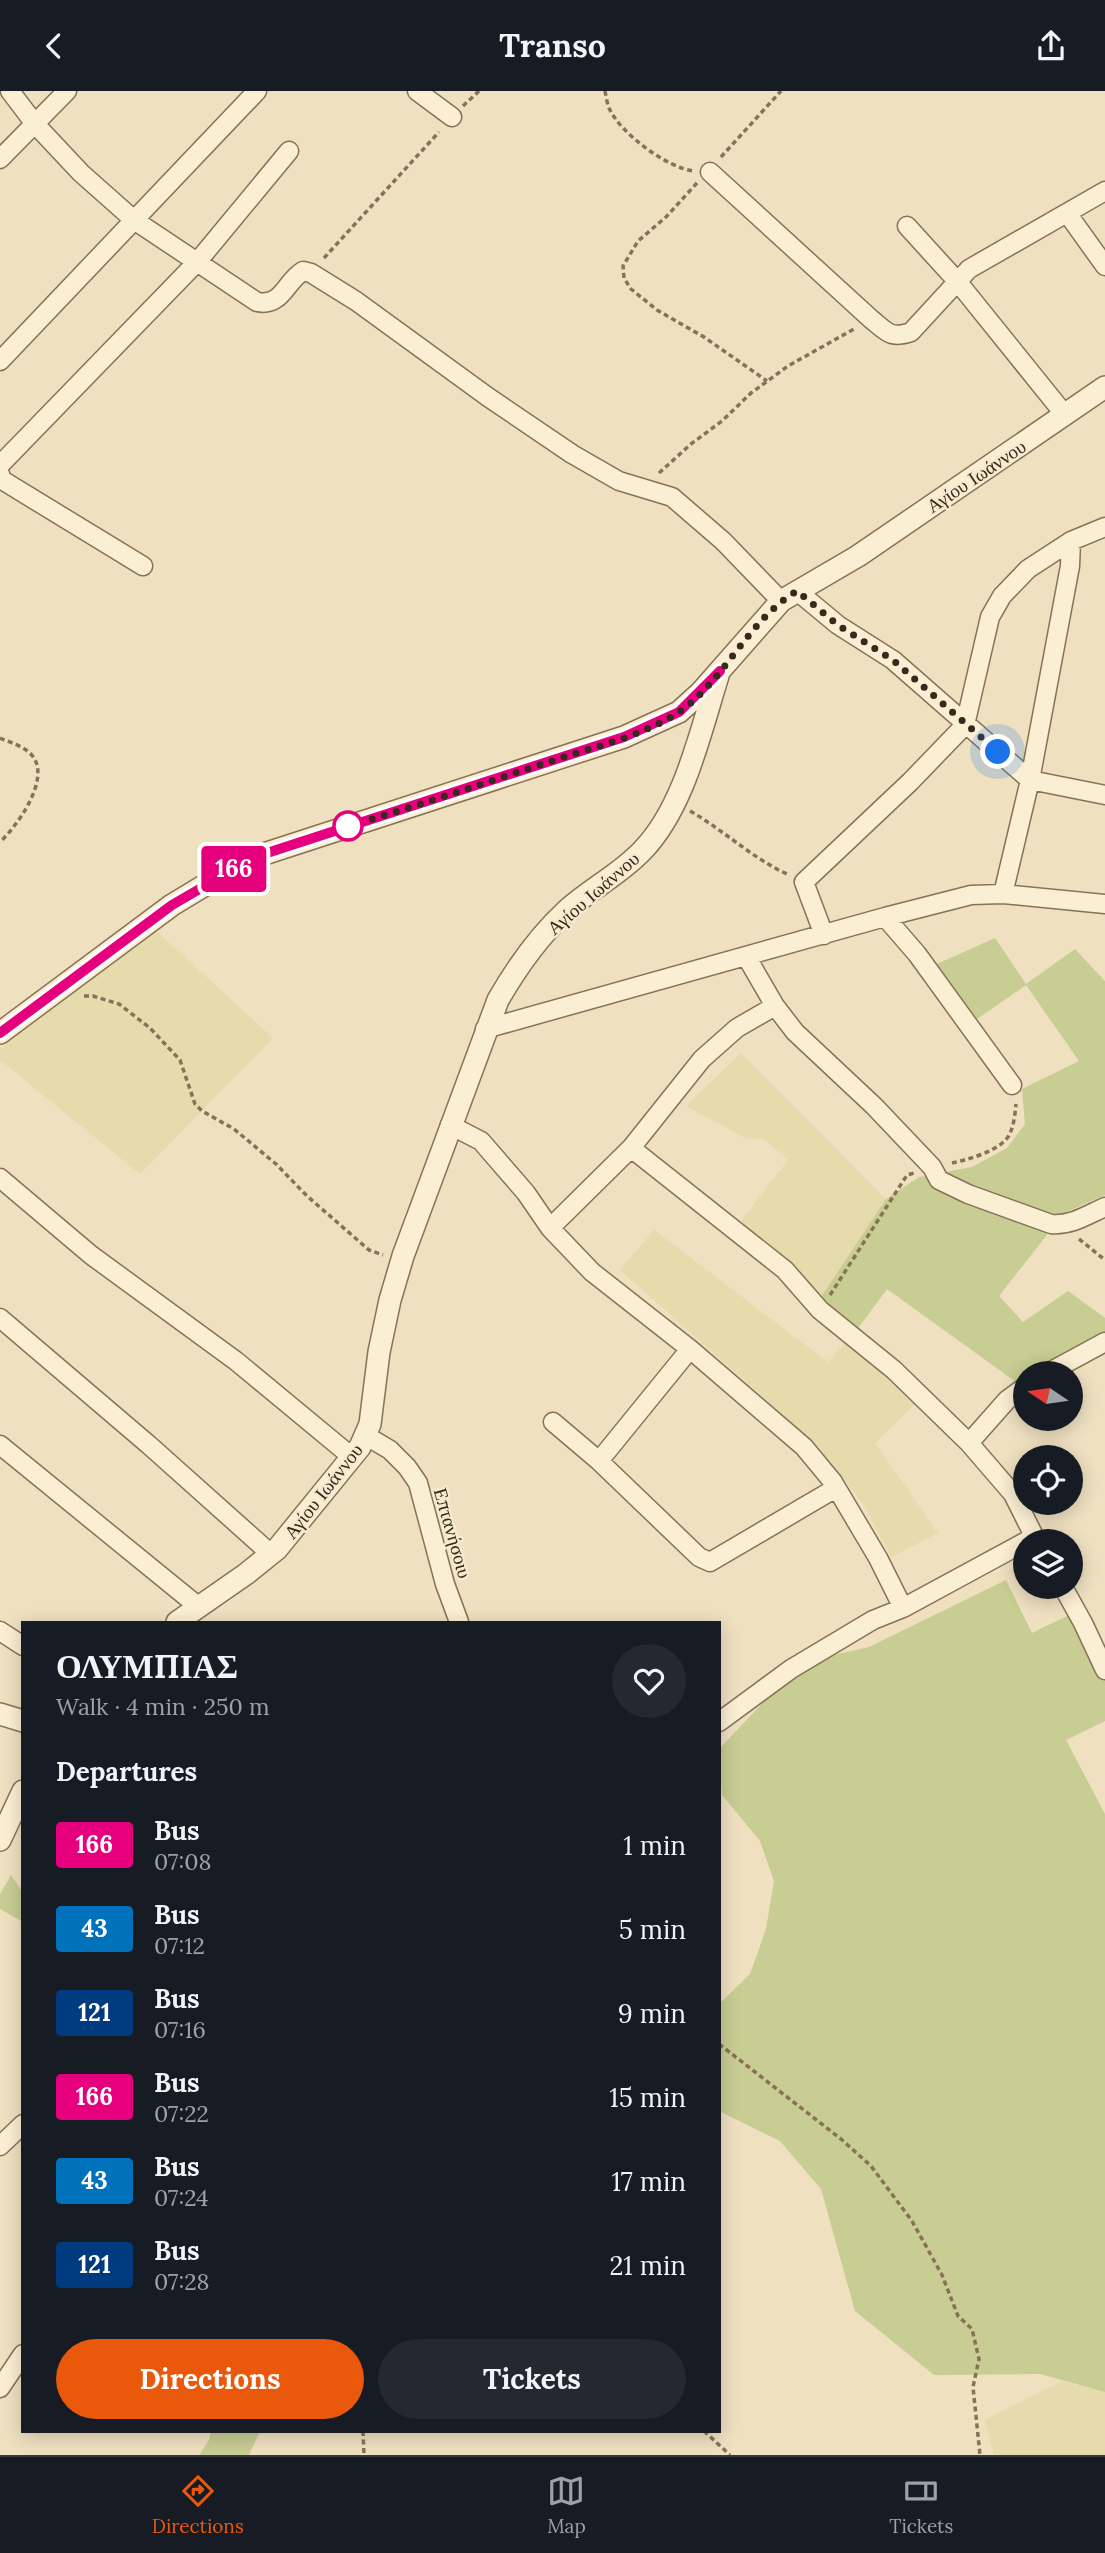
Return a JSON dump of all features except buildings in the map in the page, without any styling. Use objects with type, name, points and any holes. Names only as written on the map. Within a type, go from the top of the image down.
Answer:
[{"type":"street","points":[[9,91],[80,173],[134,220],[257,302],[268,304],[276,300],[297,275],[303,271],[312,273],[572,454],[619,481],[673,497],[789,596],[893,660],[1030,780],[1105,795]]},
{"type":"street","points":[[0,159],[67,91]]},
{"type":"street","points":[[0,361],[257,91]]},
{"type":"street","points":[[417,91],[452,117]]},
{"type":"street","points":[[0,465],[198,261],[289,151]]},
{"type":"street","points":[[710,172],[871,319],[890,335],[898,336],[911,332],[968,269],[1105,191]]},
{"type":"street","points":[[1067,213],[1105,266]]},
{"type":"street","points":[[907,226],[957,281],[1065,415]]},
{"type":"street","name":"Αγίου Ιωάννου","points":[[178,1621],[271,1554],[360,1447],[370,1424],[379,1352],[402,1256],[498,1000],[512,976],[545,932],[567,910],[642,851],[663,824],[693,754],[720,671],[755,628],[789,596],[858,556],[1105,387]]},
{"type":"street","points":[[0,474],[2,480],[143,566]]},
{"type":"street","points":[[824,935],[804,882],[911,782],[965,725],[990,617],[1002,596],[1028,569],[1070,541],[1105,527]]},
{"type":"street","points":[[1003,894],[1030,780],[1070,566],[1070,541]]},
{"type":"street","points":[[0,1033],[172,905],[267,853],[624,737],[679,712],[720,671]]},
{"type":"street","points":[[485,1029],[885,916],[971,895],[1003,894],[1105,904]]},
{"type":"street","points":[[885,916],[1012,1084]]},
{"type":"street","points":[[746,956],[775,1006],[794,1032],[874,1106],[932,1167],[939,1180],[968,1194],[1051,1224],[1063,1225],[1105,1207]]},
{"type":"street","points":[[550,1228],[631,1148],[702,1059],[737,1028],[775,1006]]},
{"type":"street","points":[[450,1125],[481,1141],[526,1193],[550,1228],[592,1272],[690,1349],[804,1447],[836,1488],[878,1558],[903,1608]]},
{"type":"street","points":[[631,1148],[785,1271],[820,1310],[894,1370],[969,1443],[1013,1494],[1030,1529]]},
{"type":"street","points":[[0,1178],[91,1255],[236,1361],[352,1457]]},
{"type":"street","points":[[0,1318],[271,1554]]},
{"type":"street","points":[[1070,1361],[1105,1342]]},
{"type":"street","points":[[599,1461],[690,1349]]},
{"type":"street","points":[[969,1443],[1013,1396]]},
{"type":"street","points":[[553,1422],[599,1461],[699,1557],[710,1562],[836,1488]]},
{"type":"street","name":"Επτανήσοιυ","points":[[365,1435],[390,1450],[418,1483],[445,1584],[459,1621]]},
{"type":"street","points":[[0,1445],[199,1607]]},
{"type":"street","points":[[721,1721],[791,1669],[873,1620],[903,1608],[1013,1550]]},
{"type":"street","points":[[1070,1599],[1105,1670]]},
{"type":"street","points":[[0,1631],[21,1645]]},
{"type":"street","points":[[0,1714],[21,1720]]},
{"type":"street","points":[[0,1840],[21,1795]]},
{"type":"street","points":[[0,2145],[21,2126]]},
{"type":"street","points":[[0,2388],[21,2357]]},
{"type":"path","points":[[312,273],[452,117],[479,91]]},
{"type":"path","points":[[606,91],[608,106],[617,120],[657,156],[689,171],[710,172]]},
{"type":"path","points":[[767,381],[704,337],[657,310],[631,289],[624,278],[623,266],[638,241],[710,172],[721,156],[781,91]]},
{"type":"path","points":[[647,489],[662,469],[722,421],[751,393],[788,366],[871,319]]},
{"type":"path","points":[[0,739],[26,750],[34,758],[38,769],[37,781],[20,820],[0,842]]},
{"type":"path","points":[[674,802],[713,824],[751,855],[804,882]]},
{"type":"path","points":[[51,994],[93,996],[119,1004],[134,1015],[180,1060],[195,1104],[202,1111],[234,1129],[369,1250],[386,1257],[402,1256]]},
{"type":"path","points":[[820,1310],[907,1175],[968,1159],[994,1147],[1007,1137],[1015,1119],[1016,1100],[1012,1084]]},
{"type":"path","points":[[1063,1225],[1105,1260]]},
{"type":"path","points":[[721,2047],[841,2139],[871,2166],[912,2221],[942,2275],[958,2316],[972,2329],[979,2359],[973,2387],[980,2455]]},
{"type":"path","points":[[363,2433],[363,2455]]},
{"type":"path","points":[[706,2433],[730,2455]]},
{"type":"shaded area","points":[[154,929],[273,1038],[140,1174],[0,1060],[0,1050],[41,1013]]},
{"type":"shaded area","points":[[741,1053],[886,1199],[821,1297],[794,1268],[741,1221],[788,1160],[764,1139],[745,1138],[686,1106]]},
{"type":"shaded area","points":[[654,1230],[828,1362],[848,1340],[918,1401],[875,1443],[938,1533],[891,1557],[864,1505],[829,1461],[763,1397],[620,1270]]},
{"type":"shaded area","points":[[1062,2381],[1105,2392],[1105,2455],[994,2455],[985,2420]]},
{"type":"green space","points":[[995,938],[1026,984],[1075,949],[1105,981],[1105,1195],[1064,1213],[999,1296],[1023,1322],[1068,1291],[1105,1318],[1105,1342],[1068,1361],[1013,1361],[1013,1380],[887,1289],[856,1331],[821,1297],[886,1199],[919,1177],[972,1167],[1007,1148],[1025,1124],[1022,1089],[1079,1061],[1026,985],[977,1019],[937,964]]},
{"type":"green space","points":[[1006,1580],[1032,1633],[1081,1609],[1105,1671],[1105,1721],[1066,1740],[1105,1814],[1105,2392],[1040,2374],[934,2375],[855,2311],[821,2189],[780,2141],[721,2112],[721,2002],[750,1974],[766,1929],[774,1881],[760,1841],[722,1795],[721,1747],[771,1694],[829,1656],[869,1647]]},
{"type":"green space","points":[[11,1875],[21,1890],[21,1921],[0,1909],[0,1894]]},
{"type":"green space","points":[[211,2433],[259,2433],[249,2455],[199,2455]]},
{"type":"bus line","name":"166","points":[[0,1033],[172,905],[267,853],[624,737],[679,712],[720,671]]},
{"type":"route","points":[[348,826],[624,737],[658,723],[679,712],[701,692],[755,628],[782,601],[797,591],[838,625],[893,660],[998,752]]}]
